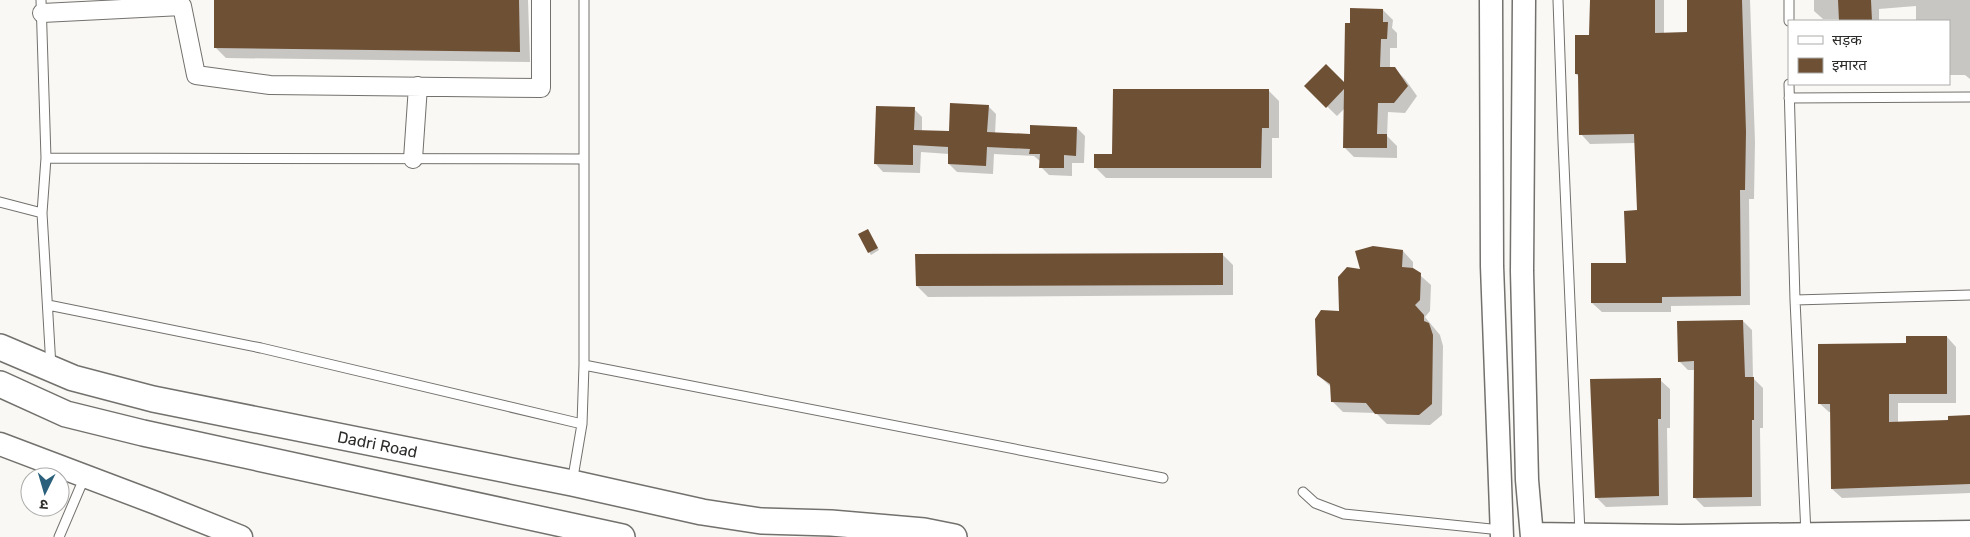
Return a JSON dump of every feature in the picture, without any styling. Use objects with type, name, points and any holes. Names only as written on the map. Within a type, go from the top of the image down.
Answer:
[{"type":"main road","name":"Dadri Road","points":[[0,347],[73,378],[153,399],[572,483],[702,512],[839,536],[856,537]]},
{"type":"main road","points":[[0,384],[66,414],[143,433],[622,537]]},
{"type":"main road","name":"Dadri Road","points":[[761,521],[840,523],[924,531],[954,537]]},
{"type":"street","points":[[41,6],[140,4],[182,6],[196,76],[270,85],[541,88],[541,0]]},
{"type":"street","points":[[1491,0],[1492,266],[1502,534]]},
{"type":"street","points":[[1524,0],[1522,271],[1527,480],[1532,535],[1806,536],[1970,532]]},
{"type":"street","points":[[413,159],[418,86]]},
{"type":"street","points":[[1499,441],[1526,440]]},
{"type":"street","points":[[0,444],[241,537]]},
{"type":"lane","points":[[572,483],[582,424],[584,365],[584,0]]},
{"type":"lane","points":[[1558,0],[1580,536]]},
{"type":"lane","points":[[1789,0],[1789,20]]},
{"type":"lane","points":[[41,6],[46,158],[42,213],[51,369]]},
{"type":"lane","points":[[1789,85],[1795,300],[1806,536]]},
{"type":"lane","points":[[1789,98],[1970,97]]},
{"type":"lane","points":[[46,158],[584,159]]},
{"type":"lane","points":[[0,202],[42,213]]},
{"type":"lane","points":[[1795,300],[1970,295]]},
{"type":"lane","points":[[48,305],[261,348],[582,424]]},
{"type":"lane","points":[[584,365],[1164,478]]},
{"type":"lane","points":[[59,537],[86,476]]},
{"type":"lane","points":[[1303,492],[1315,503],[1344,514],[1502,534]]},
{"type":"building","points":[[214,0],[519,0],[520,52],[214,48]]},
{"type":"building","points":[[1590,0],[1655,0],[1655,33],[1687,32],[1687,0],[1742,0],[1746,132],[1745,190],[1740,190],[1741,296],[1662,297],[1662,303],[1591,303],[1591,263],[1626,263],[1624,211],[1637,210],[1634,134],[1579,135],[1578,74],[1575,74],[1575,35],[1589,35]]},
{"type":"building","points":[[1838,0],[1871,0],[1872,20],[1839,20]]},
{"type":"building","points":[[1350,8],[1383,9],[1383,22],[1388,22],[1387,39],[1381,39],[1380,67],[1395,67],[1408,86],[1394,103],[1378,103],[1377,134],[1387,134],[1387,148],[1343,148],[1344,89],[1326,108],[1304,86],[1326,64],[1344,82],[1345,23],[1350,23]]},
{"type":"building","points":[[1113,89],[1269,89],[1269,128],[1262,128],[1261,168],[1094,168],[1094,154],[1112,154]]},
{"type":"building","points":[[950,103],[989,105],[987,132],[1030,134],[1030,125],[1077,127],[1076,156],[1064,155],[1064,168],[1039,168],[1040,154],[1029,154],[1030,149],[987,147],[986,166],[948,164],[948,147],[913,145],[913,165],[874,164],[876,106],[915,107],[914,130],[949,131]]},
{"type":"building","points":[[868,229],[878,248],[868,253],[858,234]]},
{"type":"building","points":[[1373,246],[1403,250],[1402,267],[1413,268],[1421,273],[1420,300],[1415,305],[1424,315],[1424,321],[1429,323],[1433,335],[1432,404],[1419,415],[1375,414],[1366,403],[1331,402],[1330,384],[1317,375],[1315,319],[1321,310],[1339,311],[1338,277],[1347,267],[1360,269],[1355,251]]},
{"type":"building","points":[[1223,253],[1223,285],[916,286],[915,254]]},
{"type":"building","points":[[1743,320],[1745,377],[1754,377],[1752,497],[1693,498],[1694,361],[1678,362],[1677,321]]},
{"type":"building","points":[[1906,336],[1947,336],[1947,394],[1889,394],[1889,422],[1948,420],[1948,416],[1970,415],[1970,484],[1831,489],[1830,404],[1818,404],[1818,344],[1906,343]]},
{"type":"building","points":[[1661,378],[1661,419],[1658,419],[1659,496],[1595,498],[1590,379]]}]
